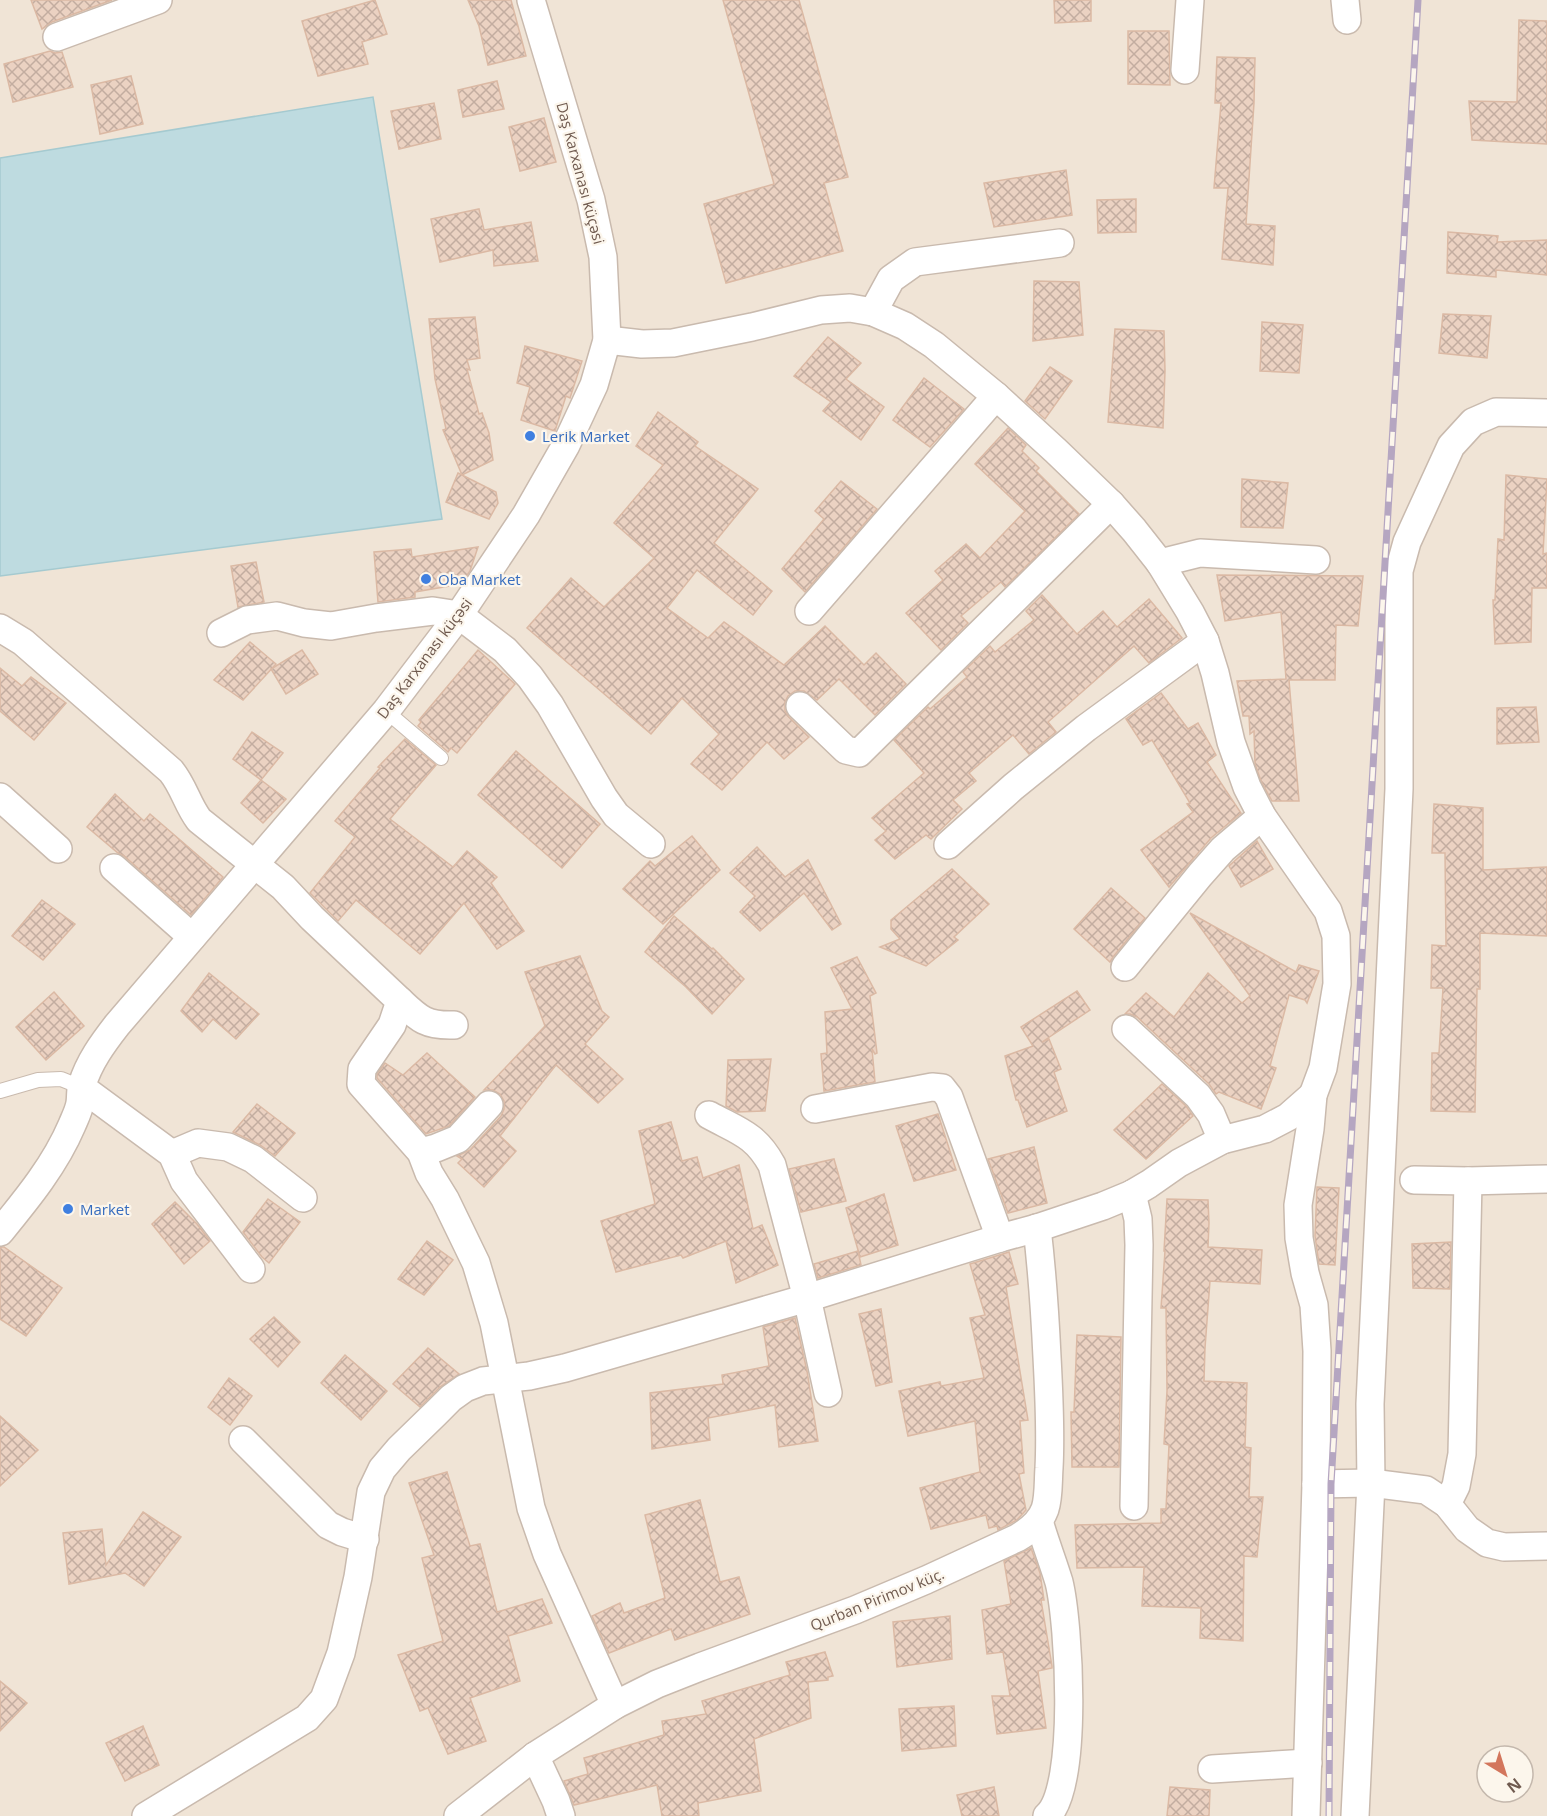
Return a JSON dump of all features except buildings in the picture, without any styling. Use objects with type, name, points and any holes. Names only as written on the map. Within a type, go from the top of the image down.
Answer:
[{"type":"street","points":[[57,38],[158,0]]},
{"type":"street","name":"Daş Karxanası küçəsi","points":[[0,1232],[34,1190],[61,1148],[80,1105],[81,1087],[88,1067],[101,1046],[386,711],[459,615],[526,515],[566,445],[594,385],[607,340],[603,257],[591,200],[531,0]]},
{"type":"street","points":[[1185,70],[1190,0]]},
{"type":"street","points":[[873,312],[891,279],[915,262],[1060,243]]},
{"type":"street","points":[[607,340],[642,344],[673,343],[732,332],[822,310],[850,308],[873,312],[905,326],[934,345],[996,396],[1111,504],[1160,563],[1205,641],[1231,742],[1247,787],[1262,816],[1328,911],[1336,936],[1337,984],[1323,1068],[1312,1095],[1310,1129],[1298,1205],[1299,1238],[1314,1305],[1317,1351],[1316,1484],[1306,1816]]},
{"type":"street","points":[[809,611],[996,396]]},
{"type":"street","points":[[1355,1816],[1371,1483],[1370,1404],[1400,789],[1399,571],[1407,542],[1451,446],[1473,422],[1496,412],[1547,413]]},
{"type":"street","points":[[800,706],[846,750],[859,753],[1111,504]]},
{"type":"street","points":[[1160,563],[1200,553],[1316,560]]},
{"type":"street","points":[[221,633],[248,620],[277,616],[303,623],[331,626],[433,611],[459,615],[505,650],[530,677],[550,705],[616,815],[651,844]]},
{"type":"street","points":[[0,628],[23,642],[171,771],[182,785],[191,809],[199,820],[283,887],[312,918],[415,1016],[435,1026],[454,1025]]},
{"type":"street","points":[[948,845],[1013,787],[1086,728],[1205,641]]},
{"type":"street","points":[[0,797],[58,849]]},
{"type":"street","points":[[1125,967],[1215,858],[1262,816]]},
{"type":"street","points":[[114,868],[192,937]]},
{"type":"street","points":[[399,1001],[392,1025],[362,1069],[361,1084],[421,1152],[429,1173],[445,1199],[476,1263],[494,1323],[531,1508],[547,1554],[615,1705]]},
{"type":"street","points":[[1126,1029],[1198,1096],[1211,1114],[1222,1140]]},
{"type":"street","points":[[81,1087],[172,1154],[184,1181],[251,1269]]},
{"type":"street","points":[[815,1109],[932,1087],[942,1088],[949,1097],[1000,1238]]},
{"type":"street","points":[[146,1816],[307,1718],[324,1699],[340,1653],[358,1577],[371,1492],[382,1469],[399,1449],[465,1388],[483,1381],[505,1380],[565,1368],[807,1298],[1103,1206],[1132,1194],[1179,1163],[1222,1140],[1265,1129],[1288,1117],[1312,1095]]},
{"type":"street","points":[[421,1152],[458,1138],[489,1105]]},
{"type":"street","points":[[708,1114],[753,1139],[764,1150],[772,1165],[807,1298],[828,1393]]},
{"type":"street","points":[[172,1154],[198,1143],[228,1147],[253,1159],[303,1198]]},
{"type":"street","points":[[1414,1180],[1547,1179]]},
{"type":"street","points":[[1447,1504],[1456,1486],[1462,1454],[1468,1181]]},
{"type":"street","points":[[1132,1194],[1138,1219],[1139,1245],[1134,1506]]},
{"type":"street","points":[[1037,1228],[1045,1304],[1050,1411],[1046,1508],[1039,1521],[1059,1584],[1066,1637],[1069,1730],[1065,1768],[1058,1796],[1047,1816]]},
{"type":"street","points":[[243,1440],[328,1525],[365,1539]]},
{"type":"street","points":[[1316,1484],[1371,1483],[1426,1490],[1447,1504],[1467,1529],[1487,1543],[1504,1547],[1547,1546]]},
{"type":"street","name":"Qurban Pirimov küç.","points":[[458,1816],[535,1756],[615,1705],[700,1666],[855,1610],[926,1581],[1029,1532],[1039,1521]]},
{"type":"street","points":[[535,1756],[561,1816]]},
{"type":"street","points":[[1212,1769],[1308,1763]]},
{"type":"lane","points":[[386,711],[441,758]]},
{"type":"lane","points":[[0,1091],[38,1080],[61,1079],[81,1087]]},
{"type":"shaded area","points":[[0,0],[1547,0],[1547,1816],[0,1816]]},
{"type":"water","points":[[373,97],[442,519],[0,576],[0,158]]},
{"type":"railway","points":[[1329,1816],[1331,1484],[1418,0]]},
{"type":"place","name":"Lerik Market","points":[[530,436]]},
{"type":"place","name":"Oba Market","points":[[426,579]]},
{"type":"place","name":"Market","points":[[68,1209]]}]
